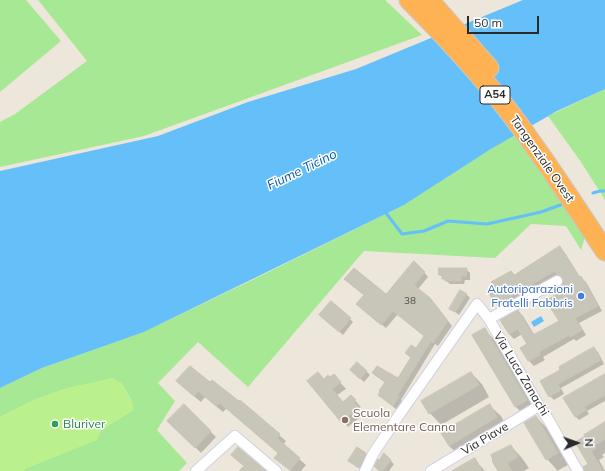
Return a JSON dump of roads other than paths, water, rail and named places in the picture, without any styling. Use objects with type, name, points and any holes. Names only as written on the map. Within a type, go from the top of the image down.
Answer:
[{"type":"highway","name":"Tangenziale Ovest","points":[[409,0],[464,58],[506,108],[572,192],[605,228]]},
{"type":"highway","name":"Tangenziale Ovest","points":[[429,0],[472,47],[522,107],[605,251]]},
{"type":"street","name":"Via Luca Zanachi","points":[[489,319],[557,281]]},
{"type":"street","name":"Via Luca Zanachi","points":[[365,471],[397,418],[478,304],[489,319],[578,471]]},
{"type":"street","name":"Via Piave","points":[[431,471],[539,406]]},
{"type":"street","points":[[196,471],[235,436],[276,471]]},
{"type":"water","name":"Fiume Ticino","points":[[523,0],[605,0],[605,89],[557,111],[491,149],[404,205],[144,332],[42,368],[0,388],[0,171],[158,136],[248,102],[356,69]]},
{"type":"water","points":[[541,316],[544,321],[534,327],[531,322]]},
{"type":"waterway","points":[[593,193],[605,191]]},
{"type":"waterway","points":[[386,213],[402,234],[424,231],[448,221],[487,224],[541,212],[566,203]]},
{"type":"place","name":"Autoriparazioni Fratelli Fabbris","points":[[581,296]]},
{"type":"place","name":"Scuola Elementare Canna","points":[[345,420]]},
{"type":"place","name":"Bluriver","points":[[55,424]]}]
